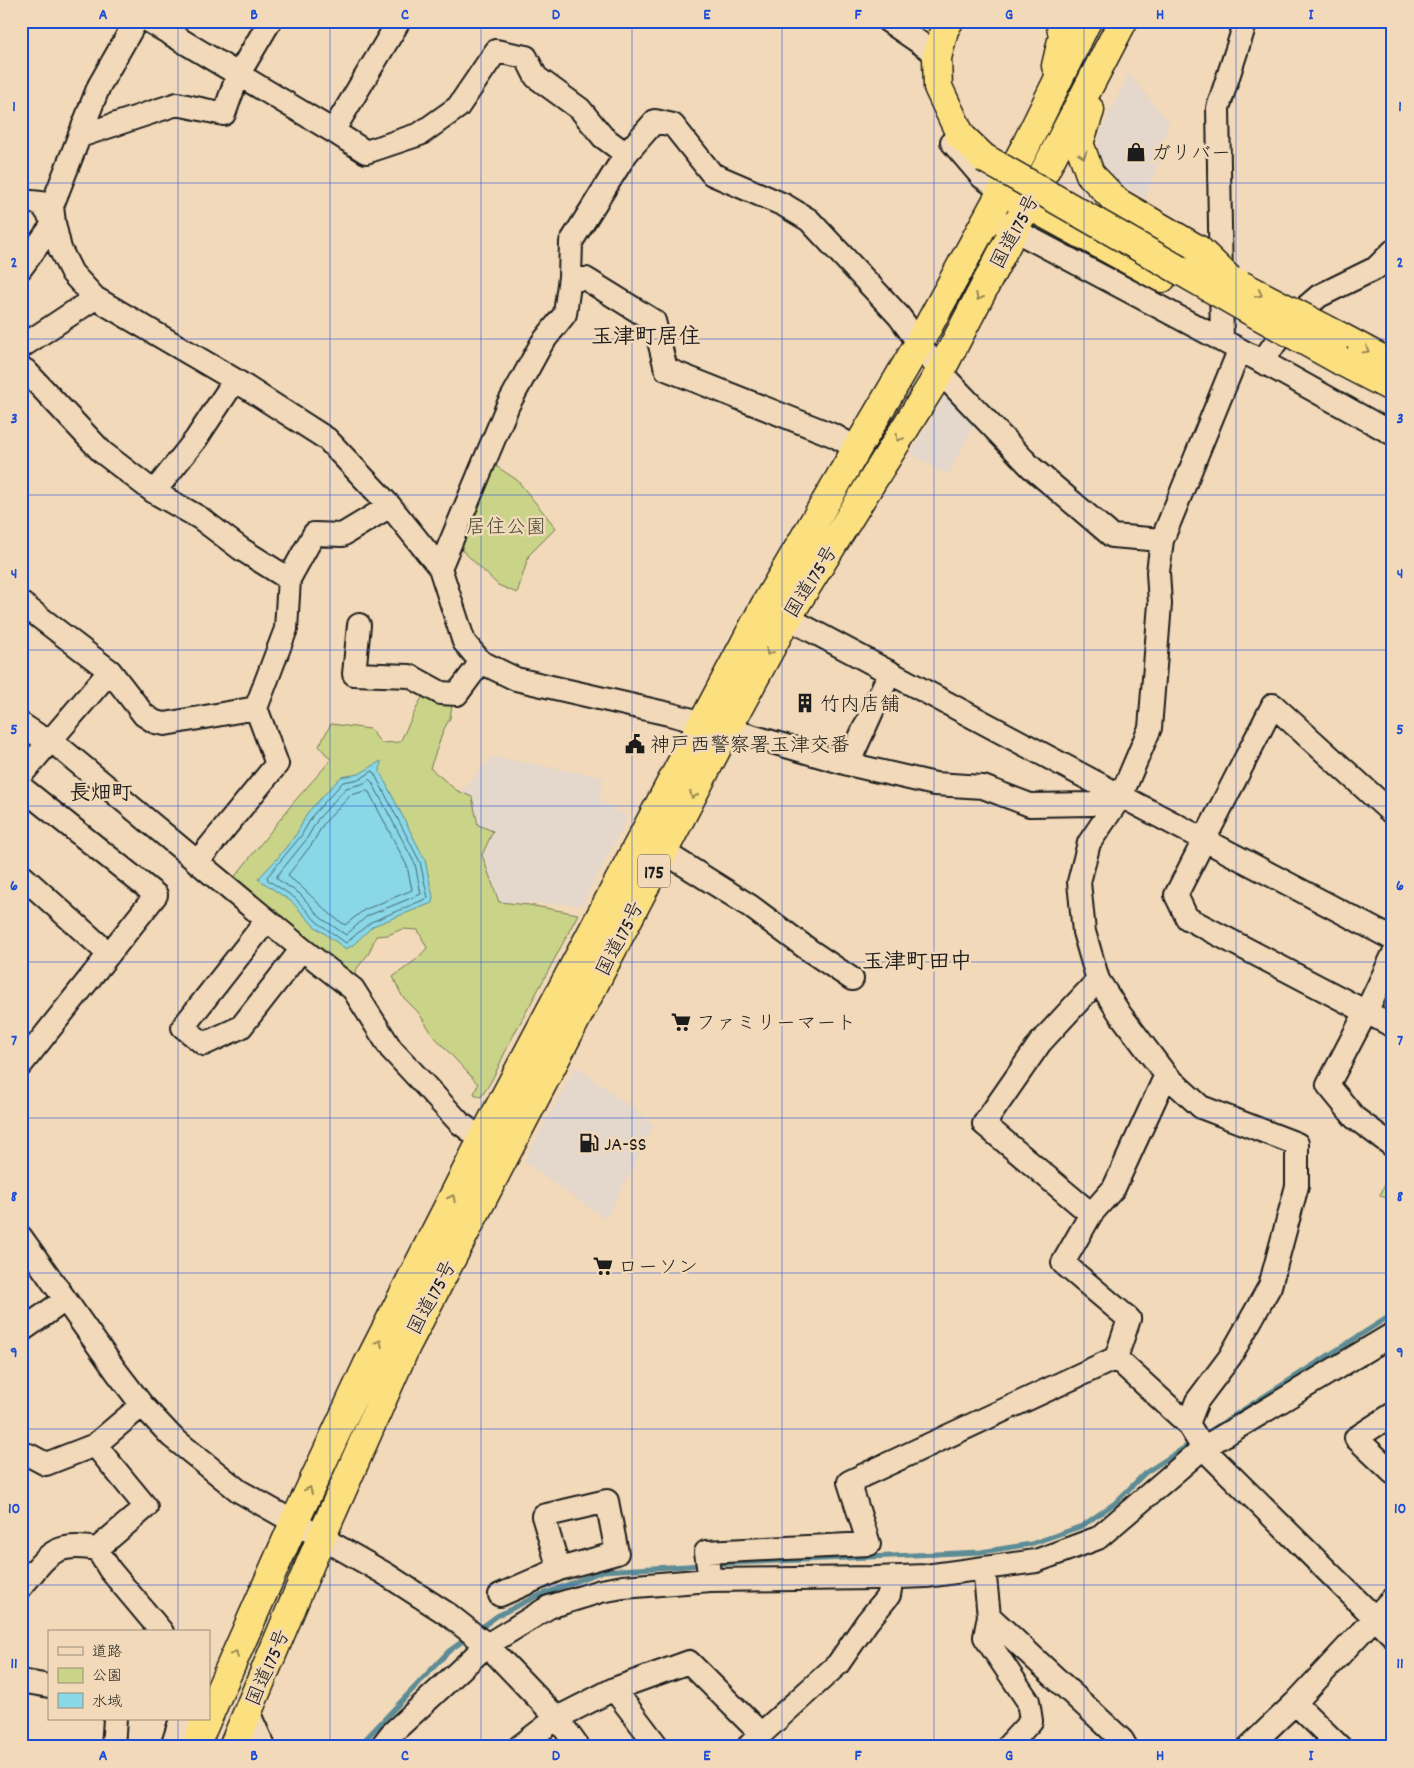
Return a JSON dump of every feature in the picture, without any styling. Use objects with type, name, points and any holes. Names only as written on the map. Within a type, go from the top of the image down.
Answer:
[{"type":"highway","points":[[948,21],[937,58],[938,87],[961,136],[1242,306]]},
{"type":"highway","points":[[966,21],[957,35],[953,76],[963,111],[985,151],[1091,204],[1229,279],[1340,348],[1393,388]]},
{"type":"highway","points":[[1026,147],[1034,115],[1058,62],[1063,36],[1060,21]]},
{"type":"highway","name":"国道175号","points":[[210,1709],[214,1686],[295,1521],[368,1364],[482,1140],[776,612],[856,448],[919,343],[1026,147],[1087,21]]},
{"type":"highway","name":"国道175号","points":[[776,612],[940,372],[1123,21]]},
{"type":"highway","points":[[1097,74],[1089,115],[1079,144],[1090,174],[1117,202],[1199,250],[1229,279]]},
{"type":"highway","points":[[1002,190],[1162,278],[1242,306],[1340,348],[1393,365]]},
{"type":"highway","name":"国道175号","points":[[233,1747],[321,1538],[406,1346],[664,852],[714,726]]},
{"type":"highway","points":[[195,1747],[207,1720]]},
{"type":"street","points":[[136,21],[99,86],[52,206],[60,250],[72,272],[95,298],[235,380],[327,439],[390,506],[440,568],[464,642],[481,662],[516,679],[669,714],[848,764],[935,784],[983,787],[1030,804],[1092,804],[1121,796]]},
{"type":"street","points":[[149,21],[366,152],[420,134],[458,107],[496,51],[526,57],[536,77],[580,109],[603,137],[626,154]]},
{"type":"street","points":[[80,136],[177,104],[224,114],[238,75],[270,21]]},
{"type":"street","points":[[333,131],[399,21]]},
{"type":"street","points":[[888,21],[929,49]]},
{"type":"street","points":[[940,21],[929,49],[926,75],[934,108],[946,134],[982,177],[1002,190]]},
{"type":"street","points":[[1188,1424],[1197,1401],[1230,1356],[1270,1286],[1297,1186],[1297,1144],[1201,1107],[1166,1075],[1120,1014],[1098,980],[1084,932],[1079,882],[1089,843],[1121,796],[1150,728],[1160,604],[1158,572],[1162,540],[1231,346],[1218,108],[1246,21]]},
{"type":"street","points":[[440,568],[508,405],[542,343],[565,314],[570,277],[571,242],[626,154],[654,121],[673,124],[712,174],[784,205],[809,220],[899,316],[940,372],[1031,467],[1112,536],[1162,540]]},
{"type":"street","points":[[21,201],[41,203],[54,223]]},
{"type":"street","points":[[988,216],[1393,434]]},
{"type":"street","points":[[21,268],[54,223]]},
{"type":"street","points":[[1262,362],[1292,319],[1319,296],[1376,268],[1393,251]]},
{"type":"street","points":[[570,277],[586,279],[654,322],[666,369],[835,436],[856,448]]},
{"type":"street","points":[[21,348],[95,298]]},
{"type":"street","points":[[21,368],[26,371],[102,452],[154,492],[200,518],[241,549],[289,579]]},
{"type":"street","points":[[154,492],[196,439],[235,380]]},
{"type":"street","points":[[198,862],[277,764],[256,708],[286,629],[289,579],[314,534],[342,535],[390,506]]},
{"type":"street","points":[[21,603],[110,670],[144,715],[155,722],[165,724],[256,708]]},
{"type":"street","points":[[776,612],[1204,840],[1393,938]]},
{"type":"street","points":[[359,625],[354,674],[410,676],[441,693],[457,694],[481,662]]},
{"type":"street","points":[[21,775],[52,741],[110,670]]},
{"type":"street","points":[[848,764],[890,672]]},
{"type":"street","points":[[1393,814],[1273,705],[1176,895],[1187,918],[1393,1026]]},
{"type":"street","points":[[21,724],[39,736],[52,741],[302,949],[354,989],[391,1049],[460,1123],[505,1156]]},
{"type":"street","points":[[21,787],[156,895],[21,1065]]},
{"type":"street","points":[[664,852],[750,906],[852,979]]},
{"type":"street","points":[[21,875],[109,954]]},
{"type":"street","points":[[267,920],[183,1027],[204,1044],[241,1027],[302,949]]},
{"type":"street","points":[[1393,955],[1328,1085],[1355,1118],[1393,1146]]},
{"type":"street","points":[[1091,1214],[984,1124],[1040,1043],[1098,980]]},
{"type":"street","points":[[519,1747],[557,1718],[614,1689],[689,1662],[755,1740],[838,1664],[889,1594],[869,1544],[849,1482],[1116,1358],[1129,1319],[1063,1263],[1091,1214],[1114,1188],[1166,1075]]},
{"type":"street","points":[[21,1237],[142,1405],[172,1437],[239,1490],[384,1573],[448,1614],[487,1645],[557,1718],[578,1747]]},
{"type":"street","points":[[21,1331],[65,1300]]},
{"type":"street","points":[[381,1747],[391,1734],[487,1645],[549,1607],[601,1591],[623,1587],[710,1580],[926,1576],[1036,1561],[1098,1538],[1204,1448],[1393,1334]]},
{"type":"street","points":[[1116,1358],[1188,1424],[1204,1448],[1393,1636]]},
{"type":"street","points":[[29,1455],[46,1464],[95,1445],[142,1405]]},
{"type":"street","points":[[1393,1414],[1356,1438],[1393,1473]]},
{"type":"street","points":[[95,1445],[146,1507],[97,1549]]},
{"type":"street","points":[[559,1569],[543,1516],[607,1501],[623,1587]]},
{"type":"street","points":[[710,1580],[706,1552],[869,1544]]},
{"type":"street","points":[[21,1587],[55,1550],[78,1546],[97,1549],[110,1570],[160,1630]]},
{"type":"street","points":[[500,1595],[559,1569],[617,1553]]},
{"type":"street","points":[[984,1568],[989,1616],[985,1637],[1028,1701],[1031,1721],[1007,1747]]},
{"type":"street","points":[[1249,1747],[1294,1703],[1393,1598]]},
{"type":"street","points":[[989,1616],[1122,1740],[1126,1747]]},
{"type":"street","points":[[21,1681],[48,1686]]},
{"type":"street","points":[[614,1689],[658,1747]]},
{"type":"street","points":[[1294,1703],[1340,1747]]},
{"type":"street","points":[[248,1712],[264,1747]]},
{"type":"street","points":[[113,1747],[116,1720]]},
{"type":"street","points":[[172,1747],[181,1720]]},
{"type":"shaded area","points":[[1129,74],[1169,122],[1158,163],[1145,199],[1120,184],[1105,169],[1099,154],[1099,135]]},
{"type":"shaded area","points":[[949,390],[977,421],[947,475],[911,453]]},
{"type":"shaded area","points":[[492,757],[603,777],[600,801],[628,817],[582,905],[499,902],[483,855],[492,831],[478,824],[471,797],[461,792]]},
{"type":"shaded area","name":"JA-SS","points":[[576,1066],[654,1125],[606,1219],[524,1162]]},
{"type":"green space","name":"居住公園","points":[[493,464],[517,480],[556,528],[529,555],[517,593],[498,585],[457,545]]},
{"type":"green space","points":[[425,691],[452,705],[450,718],[430,768],[456,790],[472,797],[478,825],[493,831],[482,855],[499,902],[529,905],[578,914],[481,1097],[474,1094],[478,1084],[433,1035],[418,1012],[402,996],[393,977],[417,959],[427,948],[418,930],[402,929],[388,935],[376,936],[369,953],[355,971],[355,981],[320,948],[233,879],[293,803],[331,760],[319,746],[331,724],[370,729],[381,743],[400,742]]},
{"type":"green space","points":[[1391,1172],[1393,1172],[1393,1202],[1380,1195]]},
{"type":"water","points":[[381,761],[380,772],[425,860],[433,897],[432,903],[373,926],[346,949],[314,926],[292,902],[258,879],[297,833],[308,812],[341,777],[359,774]]},
{"type":"waterway","points":[[1202,1436],[1393,1314]]},
{"type":"waterway","points":[[714,1564],[981,1552],[1031,1544],[1082,1526],[1115,1503],[1145,1473],[1193,1442]]},
{"type":"waterway","points":[[478,1630],[497,1616],[535,1597],[603,1571],[703,1565]]},
{"type":"waterway","points":[[358,1747],[449,1651],[467,1638]]},
{"type":"place","name":"ガリバー","points":[[1136,152]]},
{"type":"place","name":"竹内店舗","points":[[805,703]]},
{"type":"place","name":"神戸西警察署玉津交番","points":[[635,744]]},
{"type":"place","name":"ファミリーマート","points":[[681,1022]]},
{"type":"place","name":"JA-SS","points":[[589,1143]]},
{"type":"place","name":"ローソン","points":[[603,1266]]},
{"type":"district","name":"玉津町居住","points":[[646,335]]},
{"type":"district","name":"長畑町","points":[[101,792]]},
{"type":"district","name":"玉津町田中","points":[[917,960]]}]
